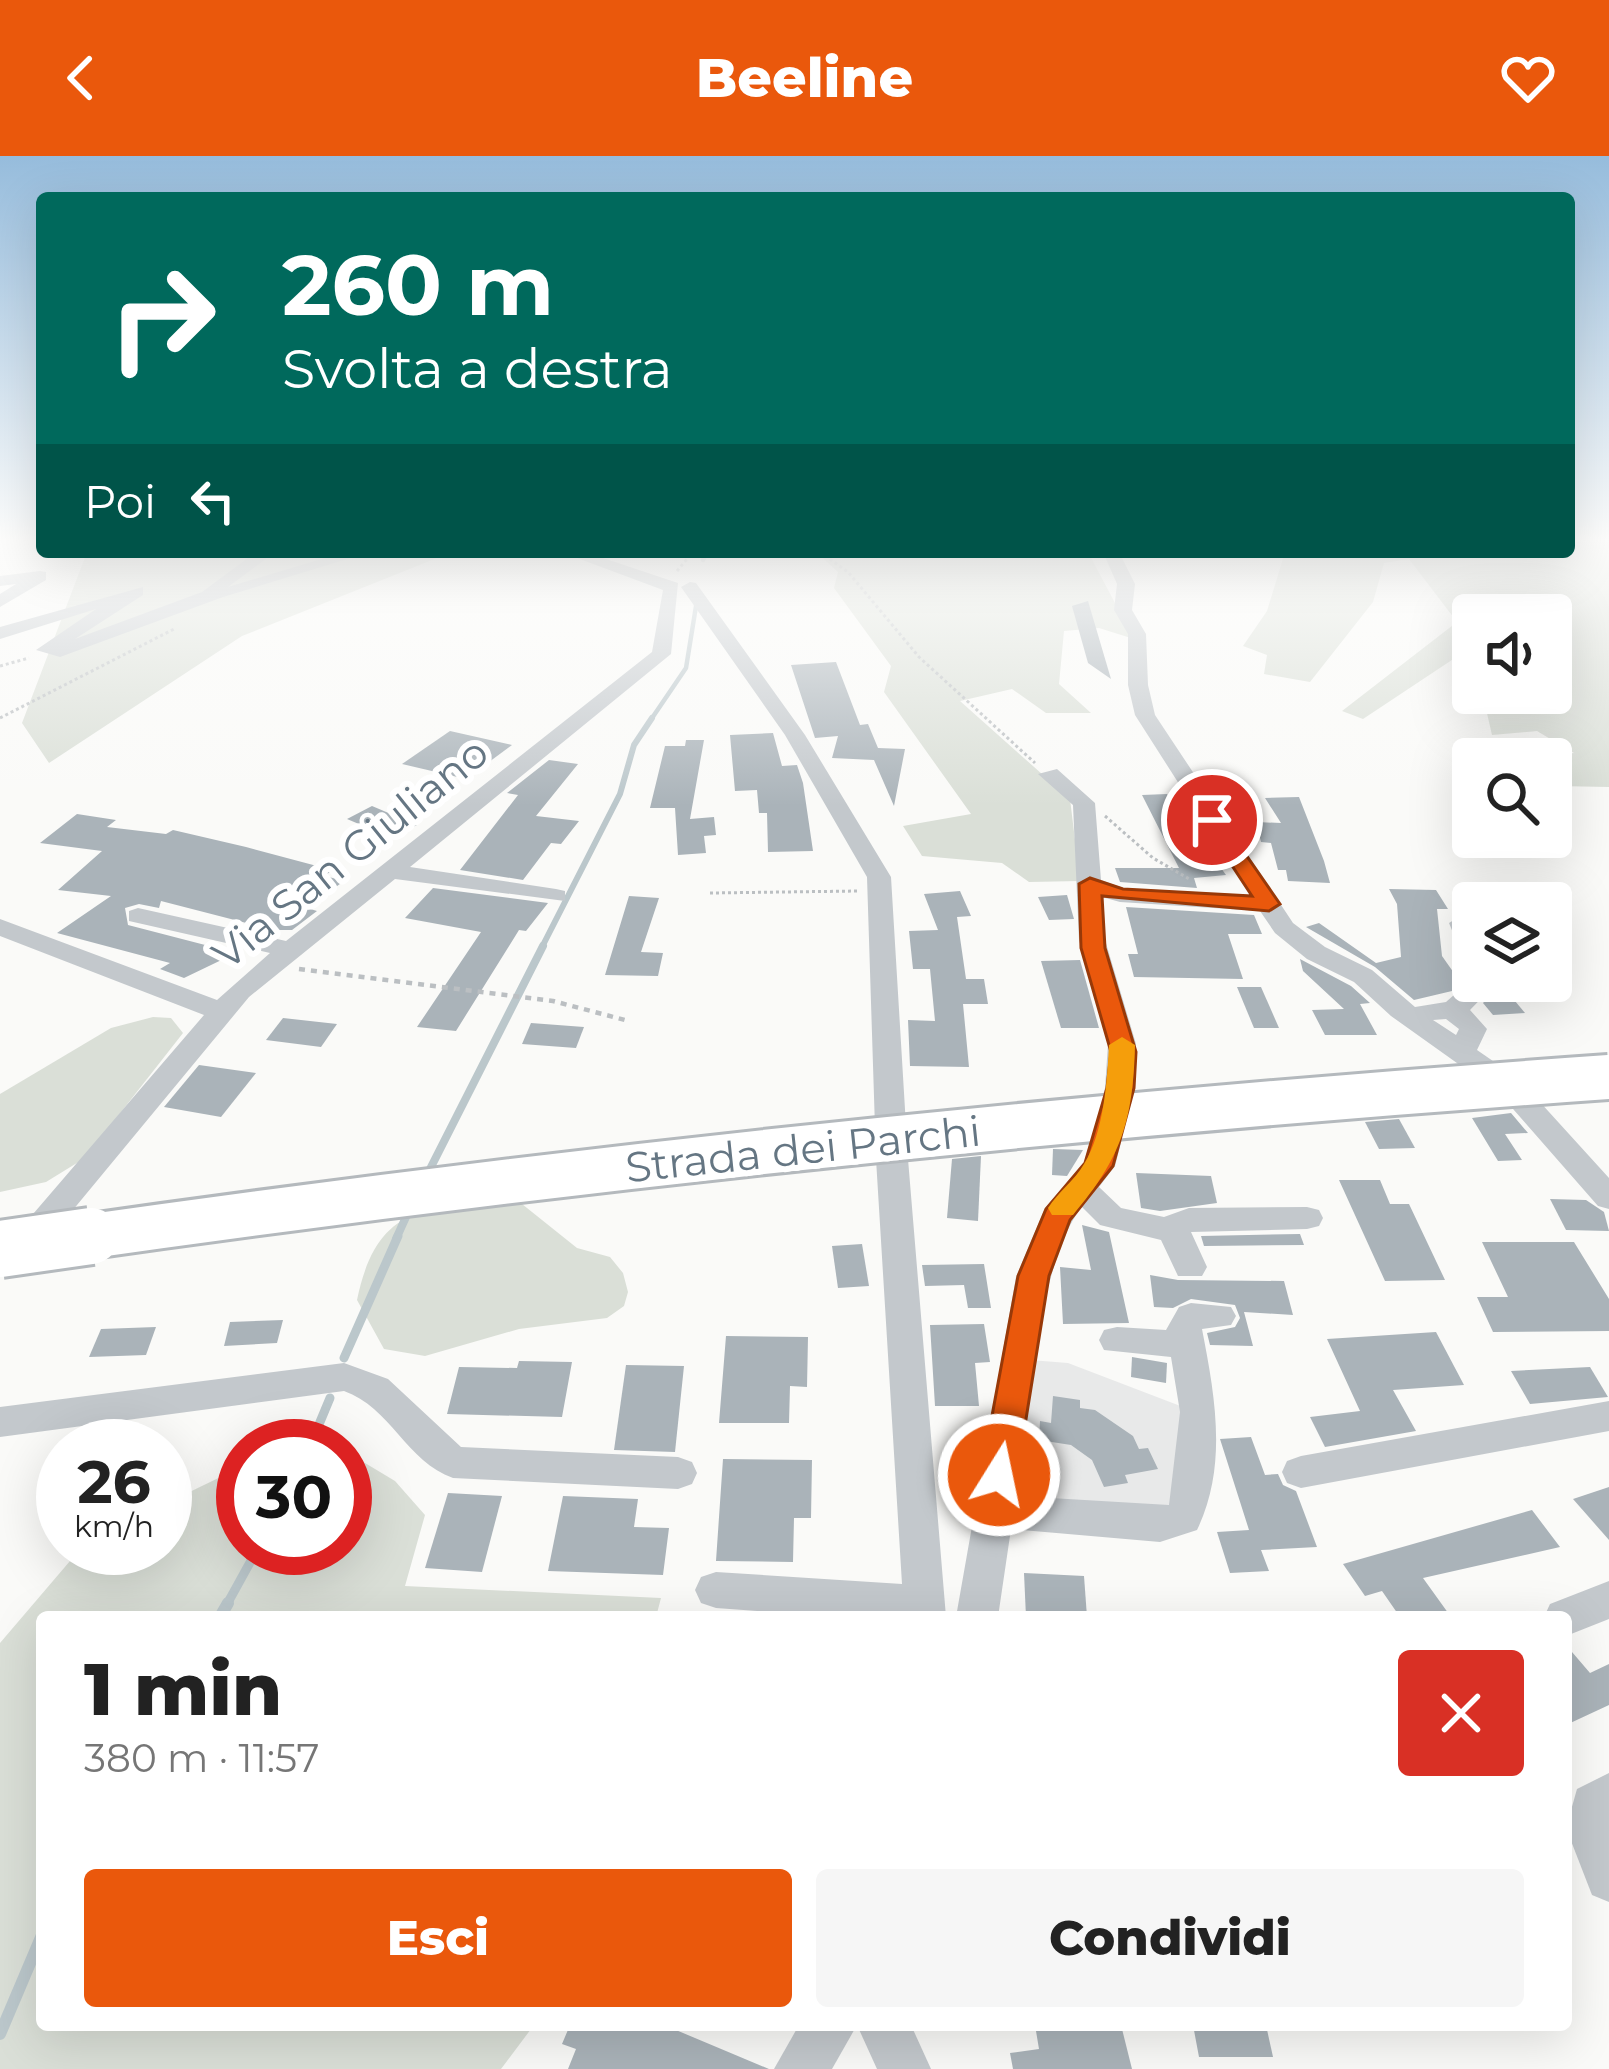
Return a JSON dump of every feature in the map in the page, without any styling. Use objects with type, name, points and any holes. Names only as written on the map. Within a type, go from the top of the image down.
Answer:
[{"type":"highway","name":"Strada dei Parchi","points":[[2,1255],[810,1127],[1609,1058]]},
{"type":"highway","name":"Strada dei Parchi","points":[[2,1255],[784,1150],[1276,1102],[1609,1077]]},
{"type":"street","points":[[79,628],[45,650],[51,652],[118,628]]},
{"type":"street","name":"Via San Giuliano","points":[[2,1255],[220,1011],[661,654],[669,628]]},
{"type":"street","points":[[712,628],[801,745],[876,869],[882,891],[892,1160],[925,1610],[716,1590]]},
{"type":"street","points":[[1133,628],[1145,715],[1269,904],[1305,946],[1363,976],[1537,1112],[1609,1198]]},
{"type":"street","points":[[978,1611],[1033,1276],[1057,1216],[1082,1190],[1107,1141],[1124,1061],[1093,948],[1083,806],[1049,774]]},
{"type":"street","points":[[391,871],[556,896]]},
{"type":"street","points":[[1090,884],[1120,895],[1269,904]]},
{"type":"street","points":[[138,916],[282,957]]},
{"type":"street","points":[[0,927],[220,1011]]},
{"type":"street","points":[[1411,1017],[1453,1011],[1463,1002]]},
{"type":"street","points":[[1453,1011],[1473,1029],[1462,1051]]},
{"type":"street","points":[[2,1255],[892,1160]]},
{"type":"street","points":[[1082,1190],[1114,1218],[1169,1228],[1183,1241],[1190,1267]]},
{"type":"street","points":[[1169,1228],[1189,1219],[1307,1218]]},
{"type":"street","points":[[993,1511],[1160,1525],[1183,1518],[1192,1499],[1199,1412],[1186,1318],[1219,1316]]},
{"type":"street","points":[[1117,1340],[1187,1345]]},
{"type":"street","points":[[0,1422],[344,1377],[371,1384],[432,1448],[454,1462],[678,1473]]},
{"type":"street","points":[[1301,1472],[1609,1417]]},
{"type":"street","points":[[1572,1614],[1609,1600]]},
{"type":"street","points":[[1609,1796],[1593,1805],[1588,1824],[1609,1878]]},
{"type":"path","points":[[0,718],[173,628]]},
{"type":"path","points":[[895,628],[919,657],[1049,774]]},
{"type":"path","points":[[0,666],[51,652]]},
{"type":"path","points":[[1083,806],[1121,826],[1169,868],[1239,902]]},
{"type":"path","points":[[710,893],[882,891]]},
{"type":"path","points":[[282,957],[625,1020]]},
{"type":"shaded area","points":[[58,628],[261,628],[242,636],[49,763],[22,723]]},
{"type":"shaded area","points":[[863,628],[1096,628],[1064,631],[1059,684],[1091,713],[1046,713],[1012,689],[960,701],[1070,799],[1080,881],[1029,882],[1002,863],[922,856],[903,826],[971,814],[884,692],[891,666]]},
{"type":"shaded area","points":[[1100,628],[1128,628],[1134,639]]},
{"type":"shaded area","points":[[1255,628],[1352,628],[1310,682],[1264,674],[1267,655],[1243,646]]},
{"type":"shaded area","points":[[1452,628],[1452,660],[1363,719],[1342,711]]},
{"type":"shaded area","points":[[1572,628],[1609,628],[1609,787],[1572,786],[1572,738],[1549,738],[1537,731],[1492,735],[1487,714],[1572,714]]},
{"type":"shaded area","points":[[153,1017],[171,1018],[183,1033],[85,1158],[46,1182],[0,1192],[0,1094],[111,1028]]},
{"type":"shaded area","points":[[517,1200],[577,1248],[610,1257],[623,1273],[628,1292],[624,1306],[607,1318],[519,1329],[425,1356],[384,1349],[357,1300],[366,1267],[394,1226],[434,1209]]},
{"type":"shaded area","points":[[1030,1360],[1068,1363],[1183,1407],[1176,1510],[1003,1499]]},
{"type":"shaded area","points":[[372,1467],[395,1481],[425,1515],[405,1586],[661,1598],[658,1611],[36,1611],[36,2031],[530,2031],[501,2069],[0,2069],[0,1643],[58,1575],[192,1575],[192,1491],[216,1479],[216,1575],[372,1575]]},
{"type":"building","points":[[1078,628],[1096,628],[1111,679],[1088,663]]},
{"type":"building","points":[[836,662],[860,725],[868,724],[878,748],[905,749],[894,806],[874,760],[832,758],[838,736],[815,738],[791,665]]},
{"type":"building","points":[[450,731],[512,745],[466,779],[402,764]]},
{"type":"building","points":[[773,733],[782,766],[797,765],[813,851],[768,852],[767,813],[759,813],[757,790],[735,791],[730,735]]},
{"type":"building","points":[[686,740],[704,740],[690,819],[714,817],[716,835],[704,836],[706,853],[678,855],[675,808],[650,808],[665,746],[685,746]]},
{"type":"building","points":[[549,760],[578,764],[536,816],[579,821],[561,844],[551,843],[523,880],[460,870],[518,795],[507,793]]},
{"type":"building","points":[[1167,794],[1187,836],[1197,835],[1226,875],[1194,878],[1197,888],[1120,882],[1115,868],[1179,868],[1142,795]]},
{"type":"building","points":[[1299,797],[1330,883],[1288,881],[1286,870],[1278,870],[1271,843],[1261,842],[1256,822],[1281,823],[1265,798]]},
{"type":"building","points":[[372,806],[417,825],[392,838],[347,819]]},
{"type":"building","points":[[77,814],[116,820],[107,827],[166,834],[173,830],[246,847],[332,870],[325,876],[344,881],[307,908],[317,911],[292,930],[273,930],[161,901],[159,908],[139,904],[125,908],[128,925],[236,953],[184,978],[160,969],[170,963],[57,933],[111,896],[58,890],[102,851],[40,843]]},
{"type":"building","points":[[433,888],[548,903],[526,931],[519,930],[456,1031],[417,1027],[481,932],[405,918]]},
{"type":"building","points":[[1389,889],[1436,890],[1448,909],[1437,909],[1442,956],[1452,970],[1452,991],[1414,1000],[1375,967],[1306,927],[1319,923],[1376,963],[1401,957],[1397,904]]},
{"type":"building","points":[[960,891],[971,916],[957,917],[966,979],[984,979],[988,1004],[963,1004],[969,1067],[910,1066],[908,1020],[935,1021],[930,969],[913,969],[909,931],[938,930],[924,894]]},
{"type":"building","points":[[1067,895],[1074,919],[1049,920],[1038,897]]},
{"type":"building","points":[[629,896],[659,898],[641,952],[663,953],[658,976],[605,975]]},
{"type":"building","points":[[1126,907],[1254,915],[1262,934],[1228,934],[1243,979],[1134,977],[1128,954],[1138,954]]},
{"type":"building","points":[[1300,959],[1351,986],[1370,1003],[1360,1004],[1377,1035],[1325,1035],[1312,1010],[1344,1009],[1303,971]]},
{"type":"building","points":[[1080,960],[1099,1028],[1061,1028],[1041,961]]},
{"type":"building","points":[[1237,987],[1261,987],[1279,1028],[1254,1028]]},
{"type":"building","points":[[1516,1002],[1525,1013],[1493,1015],[1483,1003]]},
{"type":"building","points":[[283,1018],[337,1024],[321,1047],[266,1040]]},
{"type":"building","points":[[531,1023],[584,1027],[576,1048],[522,1044]]},
{"type":"building","points":[[199,1065],[256,1073],[221,1117],[164,1107]]},
{"type":"building","points":[[1511,1113],[1528,1133],[1505,1134],[1522,1160],[1498,1161],[1472,1118]]},
{"type":"building","points":[[1399,1119],[1415,1148],[1379,1149],[1365,1122]]},
{"type":"building","points":[[1053,1149],[1083,1150],[1067,1176],[1052,1175]]},
{"type":"building","points":[[981,1156],[978,1221],[947,1218],[952,1159]]},
{"type":"building","points":[[1136,1173],[1211,1176],[1217,1203],[1160,1211],[1141,1208]]},
{"type":"building","points":[[1339,1180],[1380,1180],[1390,1204],[1409,1204],[1445,1280],[1385,1281]]},
{"type":"building","points":[[1550,1199],[1586,1200],[1604,1212],[1609,1231],[1566,1230]]},
{"type":"building","points":[[1082,1225],[1109,1232],[1129,1323],[1063,1324],[1060,1267],[1091,1270]]},
{"type":"building","points":[[1300,1234],[1304,1245],[1204,1246],[1201,1236]]},
{"type":"building","points":[[1482,1242],[1574,1242],[1609,1299],[1609,1331],[1493,1332],[1477,1297],[1508,1297]]},
{"type":"building","points":[[862,1244],[869,1286],[838,1288],[832,1246]]},
{"type":"building","points":[[984,1264],[991,1308],[968,1308],[964,1285],[925,1286],[922,1265]]},
{"type":"building","points":[[1150,1275],[1178,1280],[1284,1281],[1293,1315],[1244,1312],[1253,1346],[1210,1345],[1207,1333],[1235,1327],[1240,1318],[1235,1305],[1191,1299],[1173,1308],[1154,1307]]},
{"type":"building","points":[[283,1320],[277,1343],[224,1346],[230,1322]]},
{"type":"building","points":[[984,1324],[990,1362],[975,1363],[979,1406],[935,1406],[930,1325]]},
{"type":"building","points":[[156,1327],[146,1355],[89,1357],[101,1329]]},
{"type":"building","points":[[1436,1332],[1464,1385],[1393,1390],[1416,1431],[1325,1447],[1310,1417],[1360,1411],[1327,1339]]},
{"type":"building","points":[[726,1336],[808,1337],[807,1387],[790,1386],[789,1423],[719,1423]]},
{"type":"building","points":[[1132,1357],[1167,1363],[1166,1383],[1131,1377]]},
{"type":"building","points":[[519,1361],[572,1362],[562,1417],[447,1414],[459,1367],[517,1368]]},
{"type":"building","points":[[626,1365],[684,1366],[675,1452],[614,1450]]},
{"type":"building","points":[[1590,1367],[1608,1397],[1530,1404],[1511,1371]]},
{"type":"building","points":[[1053,1396],[1080,1400],[1080,1408],[1095,1410],[1133,1436],[1139,1449],[1148,1448],[1158,1469],[1125,1475],[1128,1483],[1104,1487],[1092,1460],[1071,1445],[1039,1440],[1040,1421],[1051,1423]]},
{"type":"building","points":[[1251,1437],[1265,1475],[1278,1474],[1283,1485],[1296,1491],[1317,1547],[1261,1550],[1269,1571],[1230,1573],[1217,1532],[1249,1530],[1220,1439]]},
{"type":"building","points":[[723,1459],[812,1460],[811,1518],[794,1518],[793,1562],[716,1561]]},
{"type":"building","points":[[1609,1487],[1609,1540],[1573,1499]]},
{"type":"building","points":[[448,1493],[502,1496],[482,1572],[425,1568]]},
{"type":"building","points":[[563,1496],[638,1499],[634,1527],[669,1528],[663,1575],[548,1571]]},
{"type":"building","points":[[1532,1510],[1560,1547],[1423,1578],[1447,1611],[1396,1611],[1382,1591],[1365,1596],[1343,1564]]},
{"type":"building","points":[[1024,1573],[1084,1576],[1087,1611],[1026,1611]]},
{"type":"building","points":[[1572,1652],[1590,1673],[1609,1664],[1609,1705],[1572,1722]]},
{"type":"building","points":[[567,2031],[678,2031],[769,2069],[568,2069],[576,2049],[562,2044]]},
{"type":"building","points":[[1036,2031],[1122,2031],[1132,2069],[1013,2069],[1010,2053],[1039,2049]]},
{"type":"building","points":[[1194,2031],[1267,2031],[1273,2057],[1199,2057]]},
{"type":"waterway","points":[[650,721],[686,668],[692,628]]},
{"type":"waterway","points":[[541,949],[620,794],[634,745],[650,721]]},
{"type":"waterway","points":[[428,1173],[543,946]]},
{"type":"waterway","points":[[396,1239],[410,1208]]},
{"type":"waterway","points":[[344,1358],[398,1236]]},
{"type":"waterway","points":[[321,1419],[330,1398]]},
{"type":"waterway","points":[[226,1606],[243,1575]]},
{"type":"waterway","points":[[223,1611],[228,1603]]},
{"type":"waterway","points":[[0,2034],[36,1949]]},
{"type":"slow traffic","points":[[1063,1208],[1093,1179],[1099,1166],[1120,1088],[1122,1045]]},
{"type":"route","points":[[999,1475],[1033,1276],[1057,1216],[1093,1179],[1120,1088],[1124,1052],[1093,948],[1090,884],[1120,895],[1269,904],[1212,820]]}]
